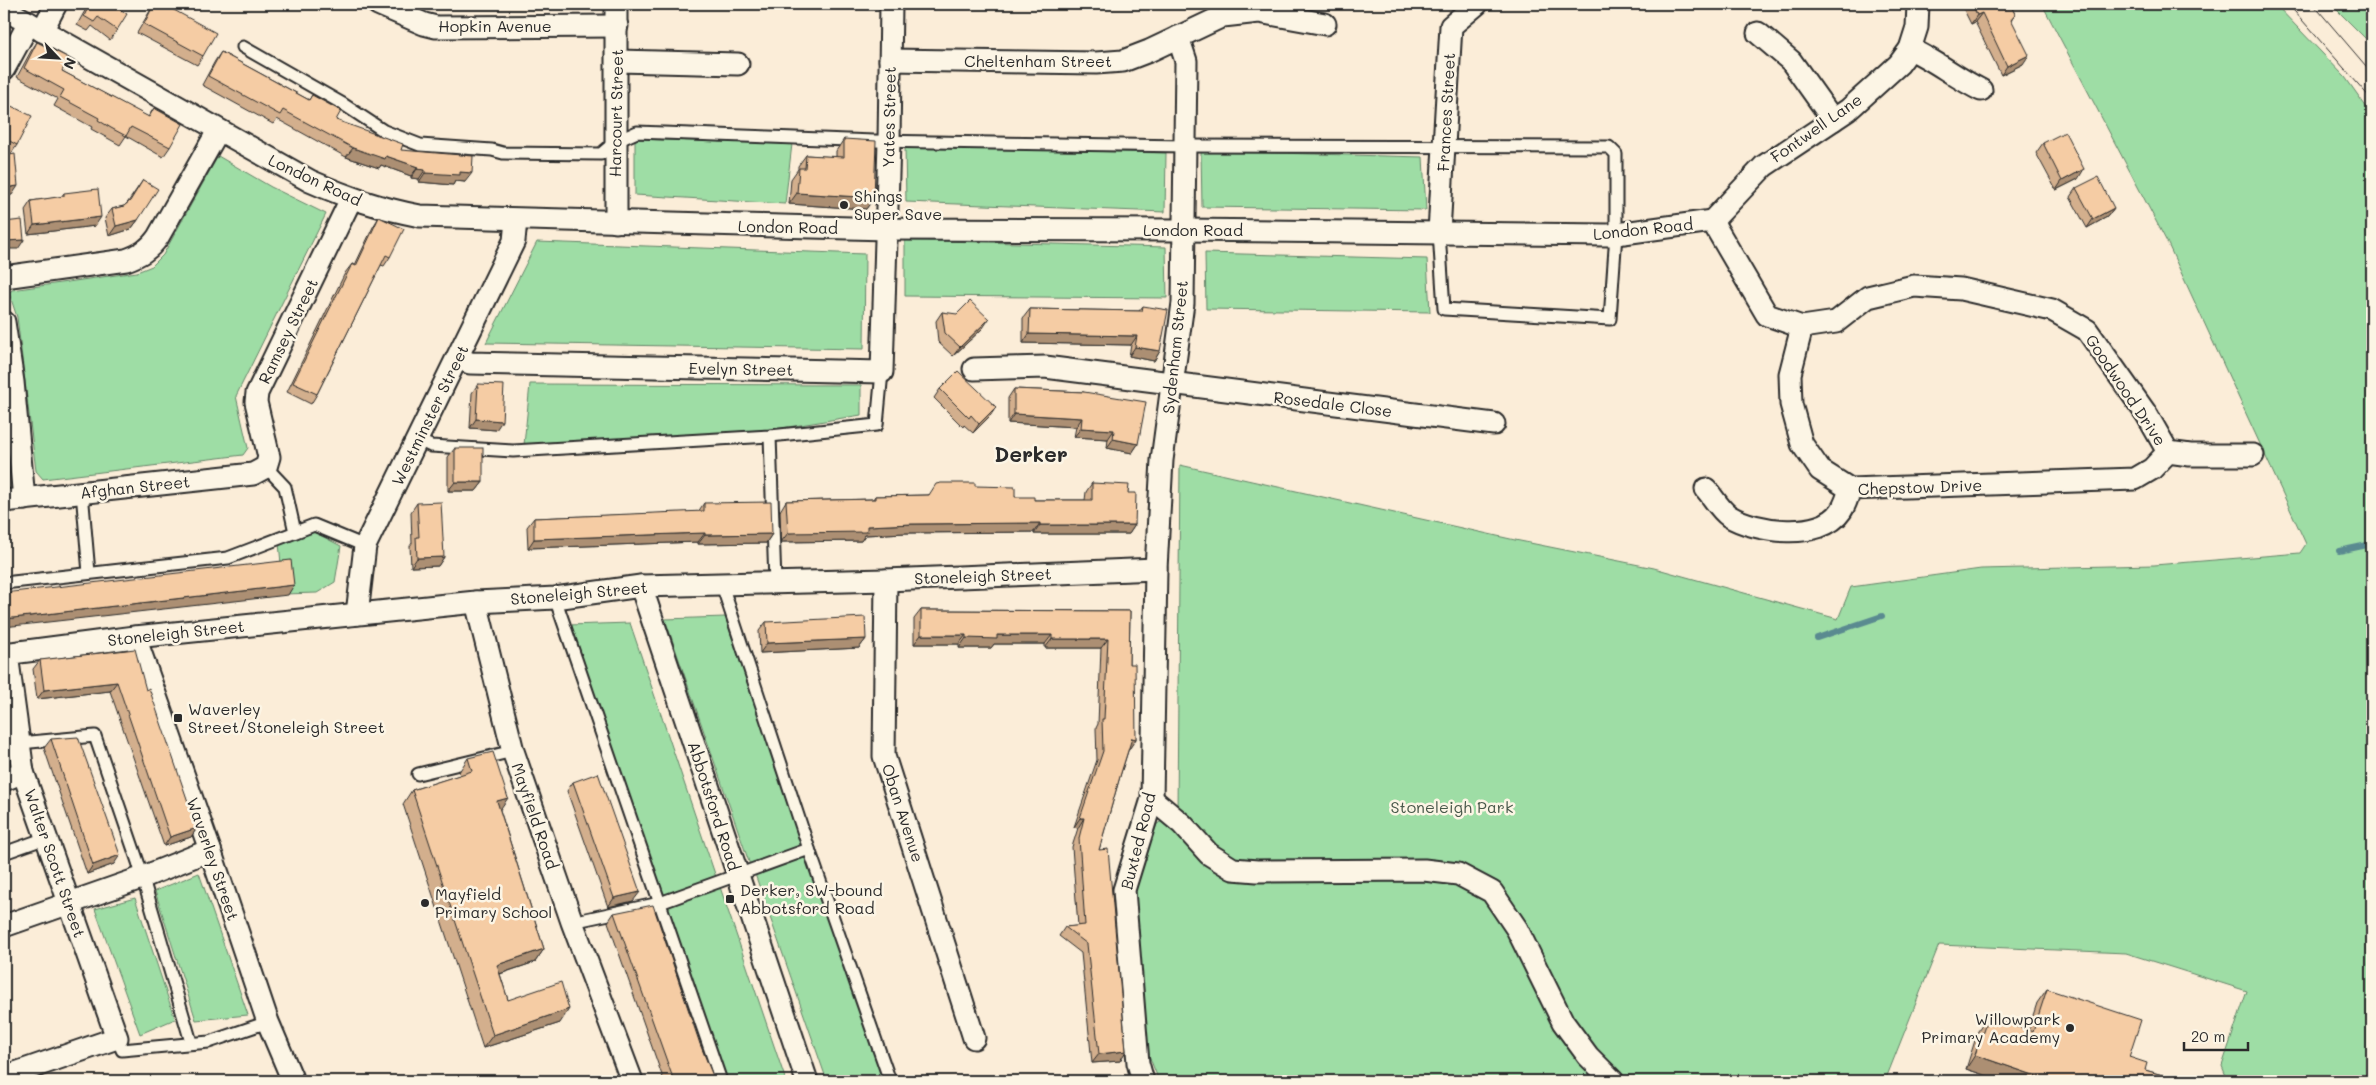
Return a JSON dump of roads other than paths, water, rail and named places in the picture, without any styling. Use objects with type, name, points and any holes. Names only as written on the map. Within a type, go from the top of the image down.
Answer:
[{"type":"street","points":[[4,69],[35,27],[56,4]]},
{"type":"street","name":"Hopkin Avenue","points":[[378,4],[424,24],[436,27],[617,26]]},
{"type":"street","name":"Harcourt Street","points":[[616,4],[618,61],[615,142],[616,222]]},
{"type":"street","name":"Yates Street","points":[[886,229],[891,4]]},
{"type":"street","name":"Frances Street","points":[[1439,232],[1452,26],[1477,4]]},
{"type":"street","name":"Fontwell Lane","points":[[1712,221],[1764,166],[1848,110],[1899,64],[1910,49],[1917,27],[1918,4]]},
{"type":"street","name":"London Road","points":[[4,9],[310,181],[351,199],[382,209],[420,216],[886,229],[1616,234],[1712,221]]},
{"type":"street","name":"Cheltenham Street","points":[[890,60],[1096,63],[1123,61],[1223,16],[1259,12],[1325,24]]},
{"type":"street","points":[[1758,33],[1791,61],[1833,120]]},
{"type":"street","name":"Sydenham Street","points":[[1156,569],[1162,460],[1183,303],[1186,61],[1178,37]]},
{"type":"street","points":[[1910,49],[1927,57],[1961,80],[1980,90]]},
{"type":"street","points":[[618,61],[738,64]]},
{"type":"street","points":[[4,277],[126,260],[139,256],[151,247],[158,237],[218,131]]},
{"type":"street","name":"Ramsey Street","points":[[266,467],[269,457],[256,402],[257,394],[351,199]]},
{"type":"street","name":"Westminster Street","points":[[357,614],[365,546],[514,241],[516,220]]},
{"type":"street","name":"Goodwood Drive","points":[[1712,221],[1767,315],[1802,326],[1836,322],[1868,297],[1914,286],[1961,289],[2052,310],[2087,330],[2147,415],[2168,452],[2253,455]]},
{"type":"street","points":[[882,372],[886,229]]},
{"type":"street","points":[[4,322],[13,382],[14,500]]},
{"type":"street","name":"Chepstow Drive","points":[[1802,326],[1790,374],[1791,404],[1802,444],[1820,470],[1850,489],[2135,479],[2152,469],[2168,452]]},
{"type":"street","name":"Evelyn Street","points":[[458,358],[470,363],[882,372]]},
{"type":"street","name":"Rosedale Close","points":[[974,369],[1045,367],[1494,424]]},
{"type":"street","name":"Afghan Street","points":[[14,500],[253,474],[266,467]]},
{"type":"street","points":[[1706,489],[1728,515],[1763,528],[1784,531],[1814,528],[1830,521],[1841,512],[1850,489]]},
{"type":"street","name":"Stoneleigh Street","points":[[5,654],[135,637],[476,602],[555,598],[641,586],[886,580],[1156,569]]},
{"type":"street","name":"Buxted Road","points":[[1143,1081],[1138,1062],[1124,890],[1152,799],[1156,569]]},
{"type":"street","name":"Oban Avenue","points":[[886,580],[884,756],[974,1038]]},
{"type":"street","name":"Abbotsford Road","points":[[641,586],[807,1081]]},
{"type":"street","name":"Mayfield Road","points":[[476,602],[513,752],[572,922],[632,1081]]},
{"type":"street","name":"Waverley Street","points":[[135,637],[268,1022],[293,1081]]},
{"type":"street","name":"Walter Scott Street","points":[[5,654],[20,743],[13,776],[46,838],[117,1038]]},
{"type":"street","points":[[1152,799],[1182,824],[1209,854],[1233,869],[1257,871],[1424,870],[1458,874],[1492,892],[1517,929],[1563,1022],[1588,1056],[1612,1081]]},
{"type":"street","points":[[4,926],[141,878],[210,850]]},
{"type":"street","points":[[4,1077],[117,1038]]},
{"type":"lane","points":[[243,47],[343,104],[384,131],[420,145],[492,150],[503,153],[601,154],[615,142],[637,132],[889,141],[1185,146],[1612,148],[1616,154],[1616,234],[1610,319],[1444,309],[1439,232]]},
{"type":"lane","points":[[418,440],[431,446],[513,451],[770,436],[877,425],[882,372]]},
{"type":"lane","points":[[770,436],[775,583]]},
{"type":"lane","points":[[266,467],[285,486],[295,532]]},
{"type":"lane","points":[[82,492],[89,574]]},
{"type":"lane","points":[[4,583],[228,558],[314,525],[365,546]]},
{"type":"lane","points":[[722,585],[809,849],[890,1081]]},
{"type":"lane","points":[[555,598],[721,1081]]},
{"type":"lane","points":[[20,743],[95,736],[138,862],[141,878],[191,1042]]},
{"type":"lane","points":[[418,774],[513,752]]},
{"type":"lane","points":[[4,853],[46,838]]},
{"type":"lane","points":[[572,922],[660,903],[809,849]]},
{"type":"lane","points":[[117,1038],[122,1050],[191,1042],[209,1042],[268,1022]]},
{"type":"waterway","points":[[2339,551],[2372,544]]},
{"type":"waterway","points":[[1817,638],[1882,616]]},
{"type":"tram line","points":[[2288,4],[2372,100]]},
{"type":"tram line","points":[[2313,4],[2372,73]]},
{"type":"place","name":"Shings Super Save","points":[[844,205]]},
{"type":"place","name":"Waverley Street/Stoneleigh Street","points":[[178,718]]},
{"type":"place","name":"Derker, SW-bound Abbotsford Road","points":[[730,899]]},
{"type":"place","name":"Mayfield Primary School","points":[[425,903]]},
{"type":"place","name":"Willowpark Primary Academy","points":[[2070,1028]]},
{"type":"district","name":"Derker","points":[[1031,455]]},
{"type":"park label","name":"Stoneleigh Park","points":[[1452,807]]}]
